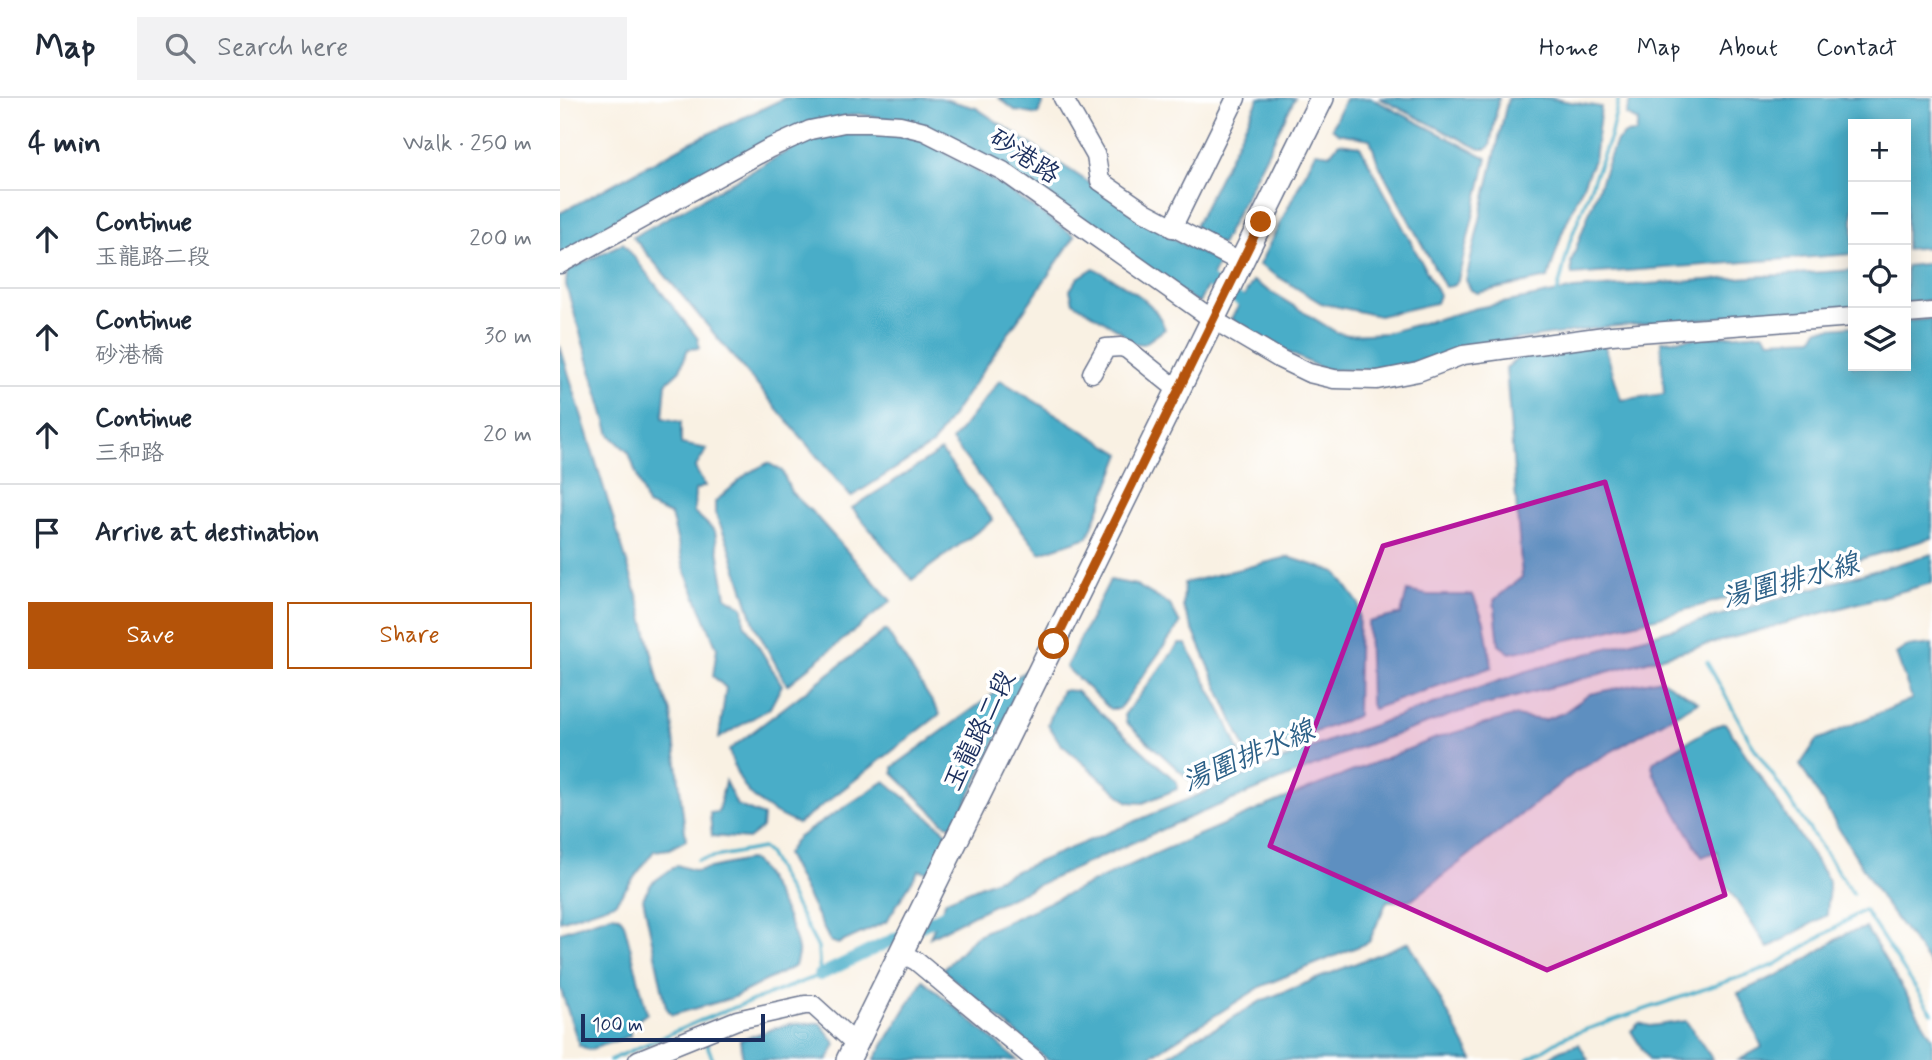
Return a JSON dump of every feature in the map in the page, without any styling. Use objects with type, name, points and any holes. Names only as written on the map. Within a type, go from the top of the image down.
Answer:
[{"type":"main road","name":"玉龍路二段","points":[[852,1052],[1322,98]]},
{"type":"street","points":[[1063,98],[1096,156],[1100,181],[1172,228],[1240,262]]},
{"type":"street","points":[[1172,228],[1236,98]]},
{"type":"street","name":"砂港路","points":[[560,264],[768,149],[810,130],[844,123],[900,125],[935,136],[1003,171],[1280,359],[1309,373],[1334,379],[1377,380],[1418,372],[1464,355],[1612,335],[1848,317]]},
{"type":"street","points":[[1911,314],[1932,313]]},
{"type":"street","points":[[1092,373],[1106,348],[1121,346],[1178,390]]},
{"type":"street","points":[[901,953],[916,961],[1035,1060]]},
{"type":"street","points":[[638,1060],[737,1020],[805,1005],[813,1005],[852,1052]]},
{"type":"highlighted area","points":[[1605,482],[1725,895],[1547,970],[1270,846],[1383,546]]},
{"type":"water","points":[[785,98],[940,98],[976,108],[1179,242],[1219,262],[1199,303],[912,123],[858,114],[810,123],[560,256],[560,213],[685,145]]},
{"type":"water","points":[[999,98],[1041,98],[1043,104],[1038,115],[1016,111]]},
{"type":"water","points":[[1259,98],[1295,98],[1221,245],[1193,230]]},
{"type":"water","points":[[1371,98],[1487,158],[1458,280],[1452,286],[1445,287],[1378,163],[1370,139],[1338,133],[1332,128],[1345,99]]},
{"type":"water","points":[[1379,98],[1499,98],[1490,146],[1480,149]]},
{"type":"water","points":[[1508,98],[1548,98],[1601,107],[1594,160],[1562,233],[1548,278],[1477,293],[1471,290],[1466,280]]},
{"type":"water","points":[[1631,98],[1932,98],[1932,247],[1911,249],[1911,119],[1848,119],[1848,254],[1572,275],[1571,262],[1615,143],[1625,134],[1636,133],[1638,121],[1626,115]]},
{"type":"water","points":[[844,133],[885,133],[922,139],[1000,185],[1075,236],[932,445],[851,497],[633,237],[806,141]]},
{"type":"water","points":[[1339,143],[1360,146],[1439,295],[1436,303],[1379,316],[1321,303],[1259,265],[1316,152],[1330,154]]},
{"type":"water","points":[[623,243],[698,339],[699,348],[688,349],[680,370],[666,383],[663,418],[681,422],[681,444],[707,449],[695,468],[705,486],[695,490],[694,512],[715,531],[726,597],[743,607],[744,623],[782,685],[770,708],[719,738],[726,688],[713,676],[717,648],[685,571],[671,515],[647,505],[629,453],[610,435],[566,285],[567,271]]},
{"type":"water","points":[[1932,263],[1932,300],[1911,302],[1911,265]]},
{"type":"water","points":[[1094,268],[1145,300],[1160,318],[1165,329],[1144,344],[1132,343],[1120,331],[1073,302],[1070,290],[1078,278]]},
{"type":"water","points":[[1848,270],[1848,307],[1606,327],[1478,345],[1385,370],[1325,370],[1260,339],[1231,319],[1253,281],[1336,332],[1348,335],[1386,333],[1477,308],[1574,289]]},
{"type":"water","points":[[1932,319],[1932,538],[1617,628],[1510,653],[1499,645],[1494,600],[1522,577],[1506,368],[1522,355],[1604,343],[1621,400],[1664,394],[1661,341],[1763,333],[1769,340],[1813,338],[1818,329],[1848,326],[1848,371],[1911,371],[1911,321]]},
{"type":"water","points":[[560,346],[641,608],[659,683],[671,712],[686,840],[669,849],[654,851],[615,903],[560,921]]},
{"type":"water","points":[[1000,380],[1121,454],[1088,537],[1040,553],[952,441]]},
{"type":"water","points":[[941,451],[993,520],[912,580],[852,508]]},
{"type":"water","points":[[768,463],[782,471],[791,492],[815,515],[891,601],[787,685],[755,626],[729,545],[715,513],[715,502],[748,473]]},
{"type":"water","points":[[1932,554],[1932,583],[1457,713],[1358,748],[1174,824],[989,907],[930,937],[946,900],[1328,741],[1524,672]]},
{"type":"water","points":[[1288,557],[1336,572],[1359,604],[1357,716],[1249,758],[1183,607],[1184,583]]},
{"type":"water","points":[[1110,580],[1136,585],[1170,605],[1180,624],[1119,709],[1110,709],[1066,667]]},
{"type":"water","points":[[1407,591],[1428,595],[1473,595],[1484,621],[1492,667],[1373,709],[1370,701],[1368,622],[1401,614]]},
{"type":"water","points":[[886,630],[940,714],[798,824],[761,804],[739,777],[729,750]]},
{"type":"water","points":[[1179,644],[1186,644],[1227,722],[1242,758],[1233,768],[1208,782],[1194,784],[1126,722],[1125,714]]},
{"type":"water","points":[[1932,644],[1932,967],[1883,901],[1800,765],[1817,740],[1912,699],[1896,654],[1906,647]]},
{"type":"water","points":[[1032,666],[955,826],[945,824],[893,773],[893,767]]},
{"type":"water","points":[[1660,679],[1698,702],[1574,773],[1412,900],[1387,901],[1369,942],[1262,986],[1144,1060],[1048,1060],[943,970],[975,936],[1276,802],[1436,738],[1513,716],[1544,720],[1563,713],[1590,694]]},
{"type":"water","points":[[1062,690],[1076,691],[1177,782],[1177,789],[1143,803],[1128,802],[1060,743],[1048,724]]},
{"type":"water","points":[[1725,723],[1829,881],[1827,915],[1768,948],[1724,882],[1717,851],[1702,857],[1652,766],[1654,761],[1713,727]]},
{"type":"water","points":[[725,781],[737,805],[763,816],[762,828],[748,839],[712,836],[710,813],[718,812]]},
{"type":"water","points":[[885,781],[949,834],[932,873],[919,870],[886,922],[838,944],[830,941],[786,854],[797,838]]},
{"type":"water","points":[[747,860],[754,861],[760,869],[787,916],[798,950],[795,966],[732,998],[672,1015],[666,1007],[643,898],[652,883],[677,865],[696,871]]},
{"type":"water","points":[[611,915],[619,916],[624,923],[647,1013],[630,1026],[630,1036],[589,1050],[579,1045],[560,987],[560,932]]},
{"type":"water","points":[[1866,928],[1932,1037],[1932,1060],[1739,1060],[1762,1047],[1738,993],[1791,969],[1847,933]]},
{"type":"water","points":[[1409,942],[1473,1060],[1162,1060],[1197,1036],[1261,1001]]},
{"type":"water","points":[[923,980],[1017,1060],[874,1060]]},
{"type":"water","points":[[1686,1021],[1713,1060],[1649,1060],[1631,1031],[1639,1023],[1650,1026]]},
{"type":"water","points":[[820,1023],[836,1044],[828,1060],[743,1060],[740,1040],[788,1024]]},
{"type":"water","points":[[1579,1044],[1588,1060],[1546,1060],[1560,1050]]},
{"type":"waterway","points":[[1556,298],[1570,241],[1610,137],[1619,98]]},
{"type":"waterway","points":[[1199,275],[1255,310]]},
{"type":"waterway","points":[[1707,662],[1753,746],[1853,894]]},
{"type":"waterway","name":"湯圍排水線","points":[[610,1060],[699,1021],[820,975],[818,948],[768,853],[762,848],[698,860]]},
{"type":"waterway","points":[[1527,1060],[1564,1037],[1775,965],[1864,910]]},
{"type":"waterway","name":"湯圍排水線","points":[[820,975],[952,911]]},
{"type":"waterway","points":[[1865,911],[1932,1013]]},
{"type":"waterway","points":[[706,1042],[713,1060]]},
{"type":"route","points":[[1054,644],[1261,222]]}]
